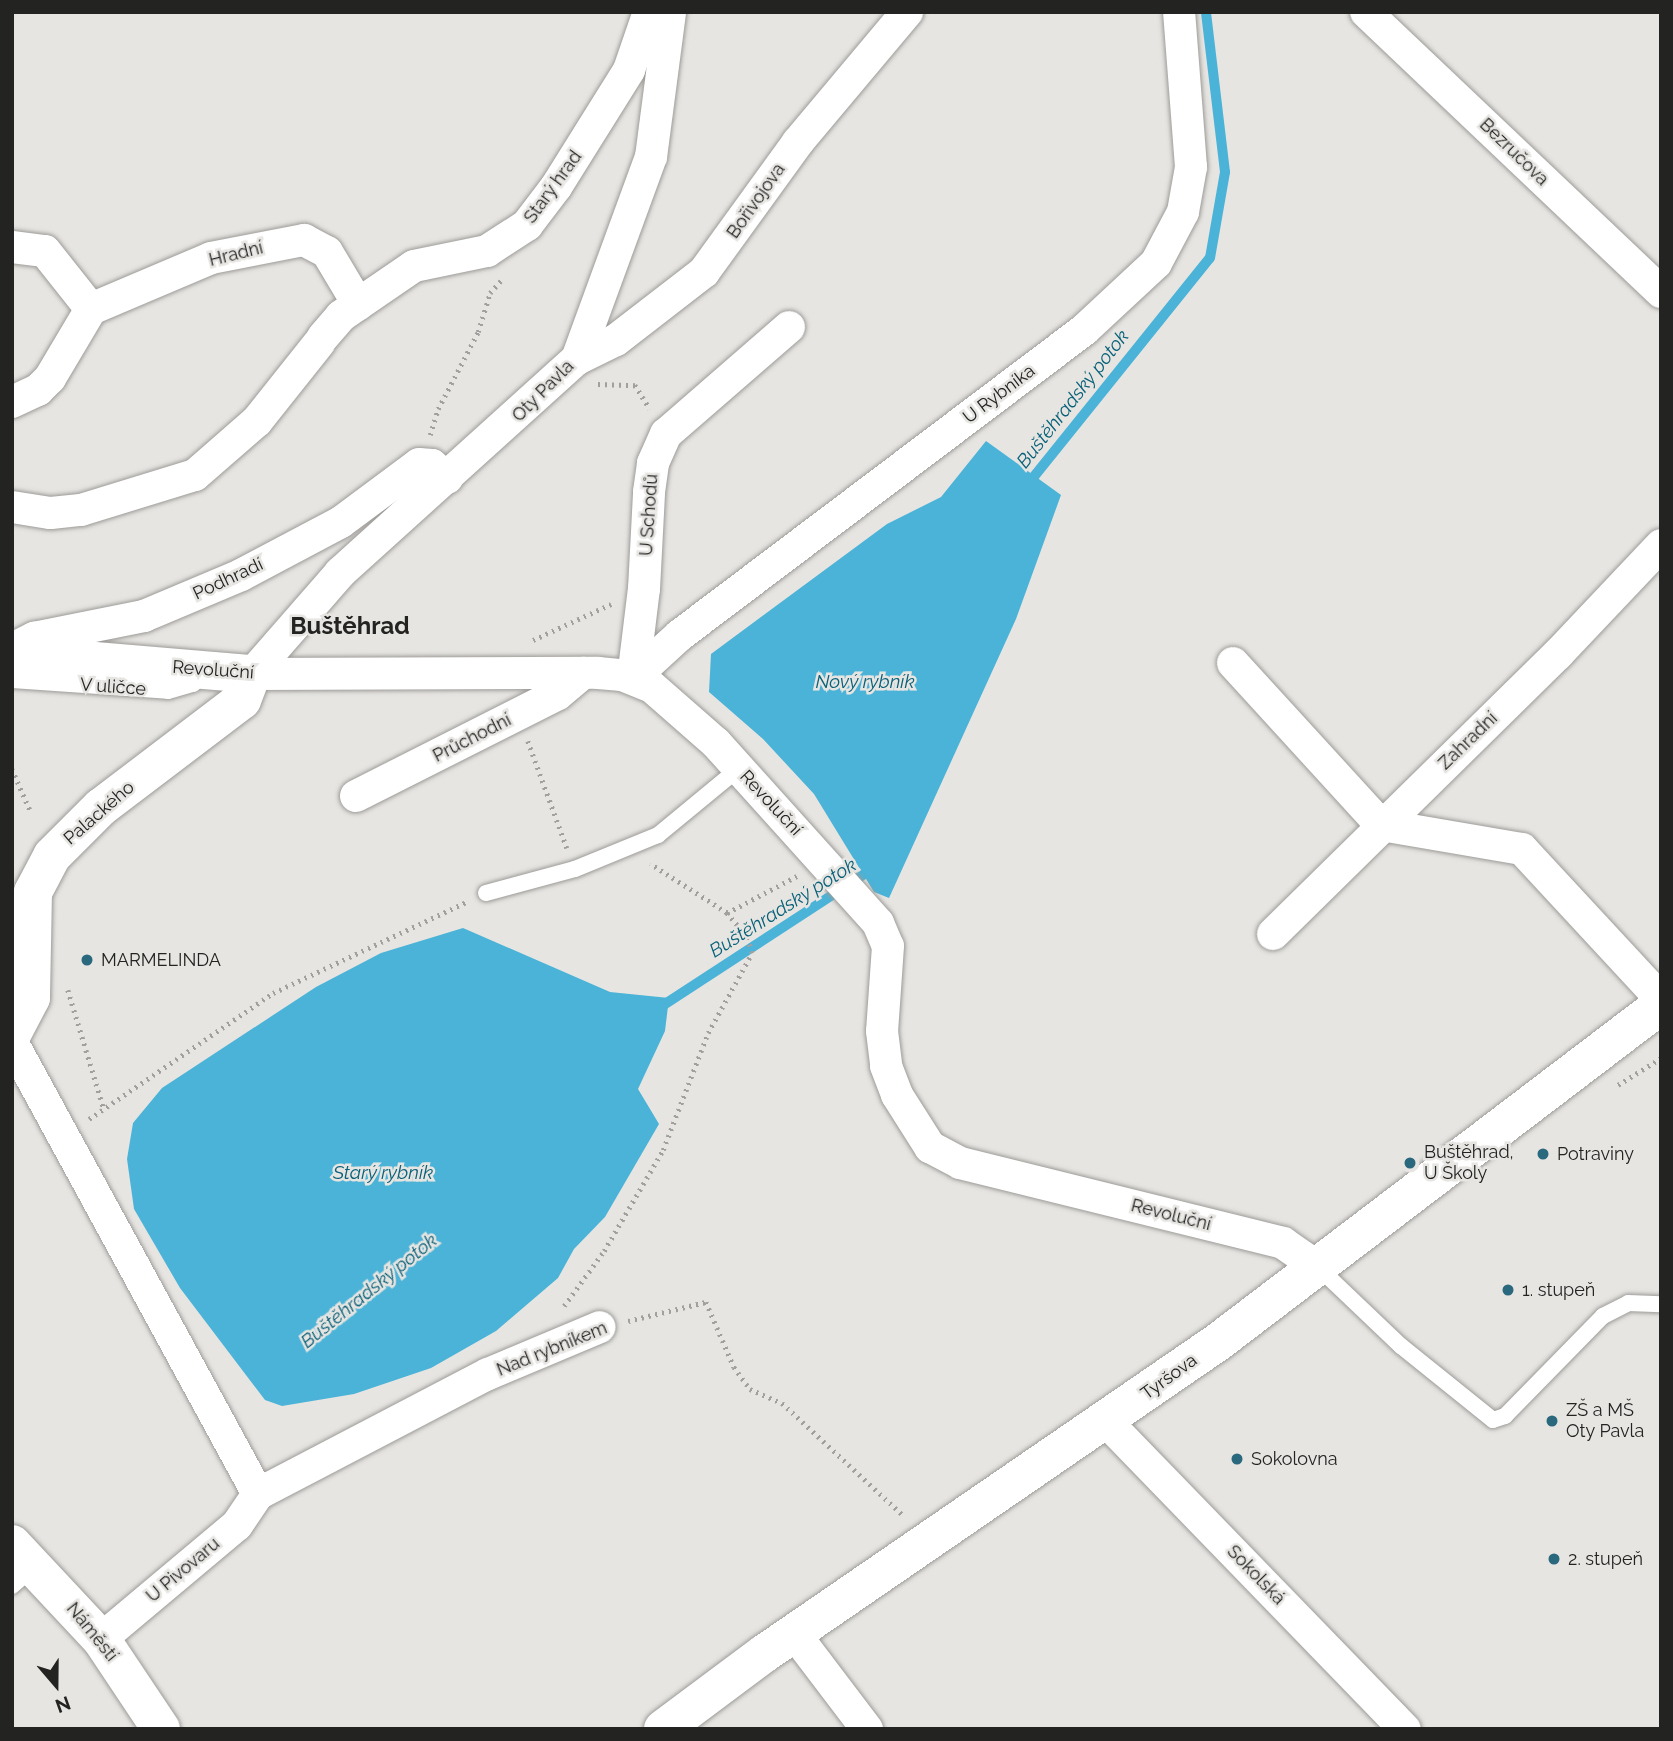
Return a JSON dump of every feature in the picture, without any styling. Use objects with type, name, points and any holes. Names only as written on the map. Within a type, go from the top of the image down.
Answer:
[{"type":"street","name":"Starý hrad","points":[[12,507],[51,513],[81,510],[195,475],[257,421],[335,321],[424,261],[478,254],[516,234],[550,196],[605,110],[638,51],[649,12]]},
{"type":"street","name":"Oty Pavla","points":[[252,674],[435,470],[582,371],[651,157],[670,12]]},
{"type":"street","name":"Bořivojova","points":[[582,371],[616,340],[704,272],[798,142],[907,12]]},
{"type":"street","name":"U Rybníka","points":[[633,678],[691,627],[1084,330],[1156,263],[1184,212],[1191,167],[1179,12]]},
{"type":"street","name":"Bezručova","points":[[1366,12],[1661,292]]},
{"type":"street","name":"Hradní","points":[[91,309],[211,258],[304,240],[327,252],[358,304]]},
{"type":"street","points":[[12,247],[45,251],[91,309],[50,378],[38,390],[12,402]]},
{"type":"street","name":"U Schodů","points":[[633,678],[644,589],[653,463],[666,434],[789,327]]},
{"type":"street","name":"Podhradí","points":[[12,649],[34,638],[144,616],[241,575],[435,470]]},
{"type":"street","name":"Zahradní","points":[[1273,934],[1558,654],[1661,545]]},
{"type":"street","name":"Revoluční","points":[[12,654],[206,668],[252,674],[583,673],[633,678],[680,708],[738,769],[818,869],[878,923],[889,959],[882,1014],[885,1058],[897,1095],[930,1147],[960,1163],[1283,1243],[1319,1268]]},
{"type":"street","points":[[1233,663],[1381,825],[1522,849],[1661,999]]},
{"type":"street","name":"Průchodní","points":[[356,796],[558,694],[583,673]]},
{"type":"street","name":"Palackého","points":[[12,1034],[31,998],[24,939],[33,892],[52,856],[101,807],[242,700],[252,674]]},
{"type":"street","name":"Tyršova","points":[[663,1729],[794,1633],[1107,1422],[1319,1268],[1661,1005]]},
{"type":"street","points":[[12,1042],[258,1494]]},
{"type":"street","name":"Nad rybníkem","points":[[258,1494],[488,1374],[600,1327]]},
{"type":"street","name":"Sokolská","points":[[1107,1422],[1405,1729]]},
{"type":"street","name":"U Pivovaru","points":[[101,1639],[237,1525],[258,1494]]},
{"type":"street","name":"Náměstí","points":[[20,1565],[101,1639],[161,1729]]},
{"type":"street","points":[[794,1633],[867,1729]]},
{"type":"lane","name":"V uličce","points":[[12,680],[168,691],[193,684],[206,668]]},
{"type":"lane","points":[[486,893],[575,869],[628,850],[658,835],[738,769]]},
{"type":"lane","points":[[1319,1268],[1401,1346],[1493,1420],[1505,1416],[1603,1315],[1628,1303],[1661,1304]]},
{"type":"path","points":[[435,470],[438,409],[478,332],[489,293],[526,251],[516,234]]},
{"type":"path","points":[[582,371],[635,385],[655,417]]},
{"type":"path","points":[[489,673],[502,654],[644,589]]},
{"type":"path","points":[[518,714],[575,869]]},
{"type":"path","points":[[12,769],[30,810]]},
{"type":"path","points":[[557,1313],[604,1251],[663,1150],[708,1033],[752,953],[746,936],[727,913],[628,850]]},
{"type":"path","points":[[727,913],[818,869]]},
{"type":"path","points":[[63,1136],[273,993],[415,922],[486,893]]},
{"type":"path","points":[[66,980],[104,1109]]},
{"type":"path","name":"Nad rybníkem","points":[[600,1327],[706,1302],[734,1367],[751,1389],[782,1403],[903,1515],[926,1545]]},
{"type":"water","name":"Nový rybník","points":[[986,441],[1061,495],[1016,619],[889,898],[874,892],[814,794],[763,739],[709,692],[711,654],[887,524],[941,497]]},
{"type":"water","name":"Starý rybník","points":[[463,928],[610,992],[669,998],[665,1031],[638,1089],[659,1124],[605,1217],[574,1249],[558,1278],[496,1331],[431,1368],[354,1394],[282,1406],[265,1400],[180,1288],[134,1209],[127,1159],[133,1123],[162,1088],[316,987],[381,953]]},
{"type":"waterway","name":"Buštěhradský potok","points":[[1028,484],[1210,258],[1225,172],[1206,12]]},
{"type":"waterway","name":"Buštěhradský potok","points":[[662,1006],[874,868]]},
{"type":"place","name":"MARMELINDA","points":[[87,960]]},
{"type":"place","name":"Potraviny","points":[[1543,1154]]},
{"type":"place","name":"Buštěhrad, U Školy","points":[[1410,1163]]},
{"type":"place","name":"1. stupeň","points":[[1508,1290]]},
{"type":"place","name":"ZŠ a MŠ Oty Pavla","points":[[1552,1421]]},
{"type":"place","name":"Sokolovna","points":[[1237,1459]]},
{"type":"place","name":"2. stupeň","points":[[1554,1559]]},
{"type":"district","name":"Buštěhrad","points":[[350,626]]}]
